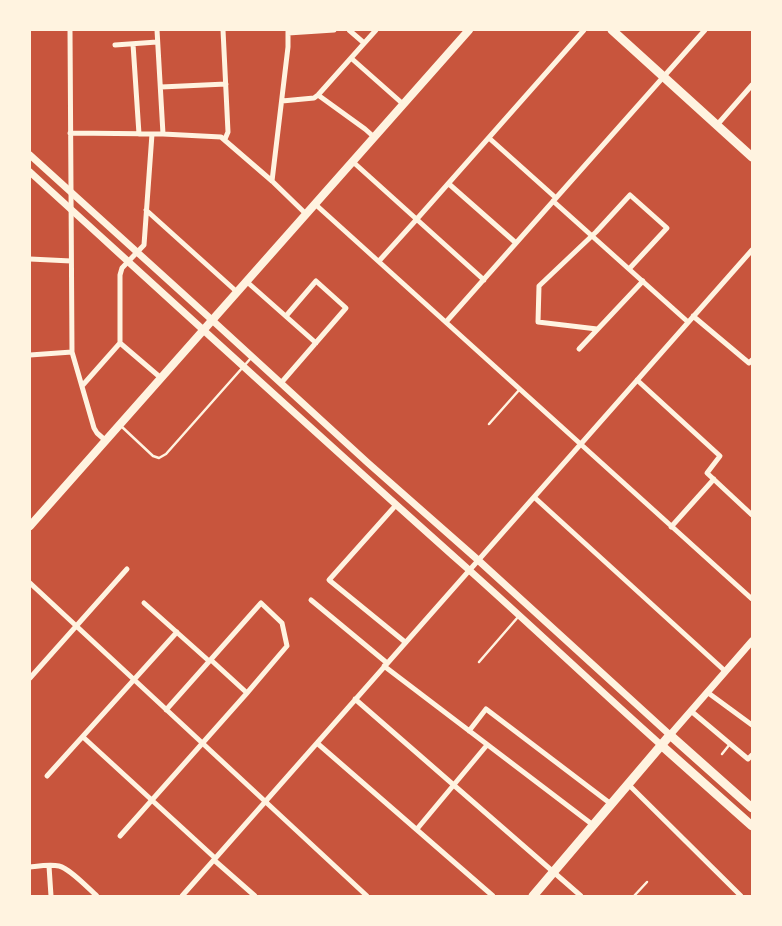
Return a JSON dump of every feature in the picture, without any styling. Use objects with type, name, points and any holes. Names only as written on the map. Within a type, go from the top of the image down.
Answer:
[{"type":"main road","points":[[30,526],[468,30]]},
{"type":"main road","points":[[612,30],[752,157]]},
{"type":"main road","points":[[532,896],[670,735],[752,808]]},
{"type":"main road","points":[[662,745],[752,826]]},
{"type":"street","points":[[70,30],[72,352],[94,428],[105,440]]},
{"type":"street","points":[[156,30],[163,134]]},
{"type":"street","points":[[223,30],[228,132],[225,139]]},
{"type":"street","points":[[272,181],[288,47],[288,32],[334,30]]},
{"type":"street","points":[[349,30],[364,44]]},
{"type":"street","points":[[282,101],[314,98],[318,95],[376,30]]},
{"type":"street","points":[[378,261],[449,184],[584,30]]},
{"type":"street","points":[[446,322],[704,30]]},
{"type":"street","points":[[115,45],[157,42]]},
{"type":"street","points":[[133,44],[139,134]]},
{"type":"street","points":[[351,58],[403,104]]},
{"type":"street","points":[[161,87],[226,84]]},
{"type":"street","points":[[717,125],[752,85]]},
{"type":"street","points":[[318,95],[374,137]]},
{"type":"street","points":[[70,133],[222,136],[306,214]]},
{"type":"street","points":[[82,386],[120,343],[120,275],[122,268],[144,245],[152,134]]},
{"type":"street","points":[[489,138],[688,322]]},
{"type":"street","points":[[30,155],[670,735],[752,641]]},
{"type":"street","points":[[352,161],[484,280]]},
{"type":"street","points":[[30,172],[662,745]]},
{"type":"street","points":[[449,184],[516,243]]},
{"type":"street","points":[[597,329],[538,322],[539,286],[592,235],[630,194],[667,228],[629,269]]},
{"type":"street","points":[[315,204],[752,599]]},
{"type":"street","points":[[146,210],[237,292]]},
{"type":"street","points":[[182,896],[752,250]]},
{"type":"street","points":[[30,259],[71,261]]},
{"type":"street","points":[[246,281],[316,343]]},
{"type":"street","points":[[281,383],[346,308],[316,282],[286,316]]},
{"type":"street","points":[[580,349],[643,282]]},
{"type":"street","points":[[693,316],[749,364],[752,360]]},
{"type":"street","points":[[120,343],[161,378]]},
{"type":"street","points":[[30,355],[72,352]]},
{"type":"street","points":[[637,380],[720,456],[707,473],[752,515]]},
{"type":"street","points":[[672,527],[714,479]]},
{"type":"street","points":[[534,497],[725,671]]},
{"type":"street","points":[[396,505],[329,580],[405,642]]},
{"type":"street","points":[[30,678],[127,569]]},
{"type":"street","points":[[30,583],[367,896]]},
{"type":"street","points":[[311,600],[386,665],[487,745],[593,825]]},
{"type":"street","points":[[120,836],[287,646],[282,623],[261,603],[166,710]]},
{"type":"street","points":[[144,604],[247,693]]},
{"type":"street","points":[[47,776],[177,632]]},
{"type":"street","points":[[707,692],[752,725]]},
{"type":"street","points":[[355,699],[581,896]]},
{"type":"street","points":[[469,731],[486,709],[611,804]]},
{"type":"street","points":[[691,711],[748,759],[752,755]]},
{"type":"street","points":[[83,737],[255,896]]},
{"type":"street","points":[[317,743],[493,896]]},
{"type":"street","points":[[417,829],[487,745]]},
{"type":"street","points":[[628,784],[741,896]]},
{"type":"street","points":[[49,866],[51,896]]},
{"type":"street","points":[[30,867],[62,866],[97,896]]},
{"type":"lane","points":[[119,425],[153,456],[162,457],[252,356]]},
{"type":"lane","points":[[489,424],[520,389]]},
{"type":"lane","points":[[479,662],[519,616]]},
{"type":"lane","points":[[722,754],[730,744]]},
{"type":"lane","points":[[634,896],[647,882]]}]
